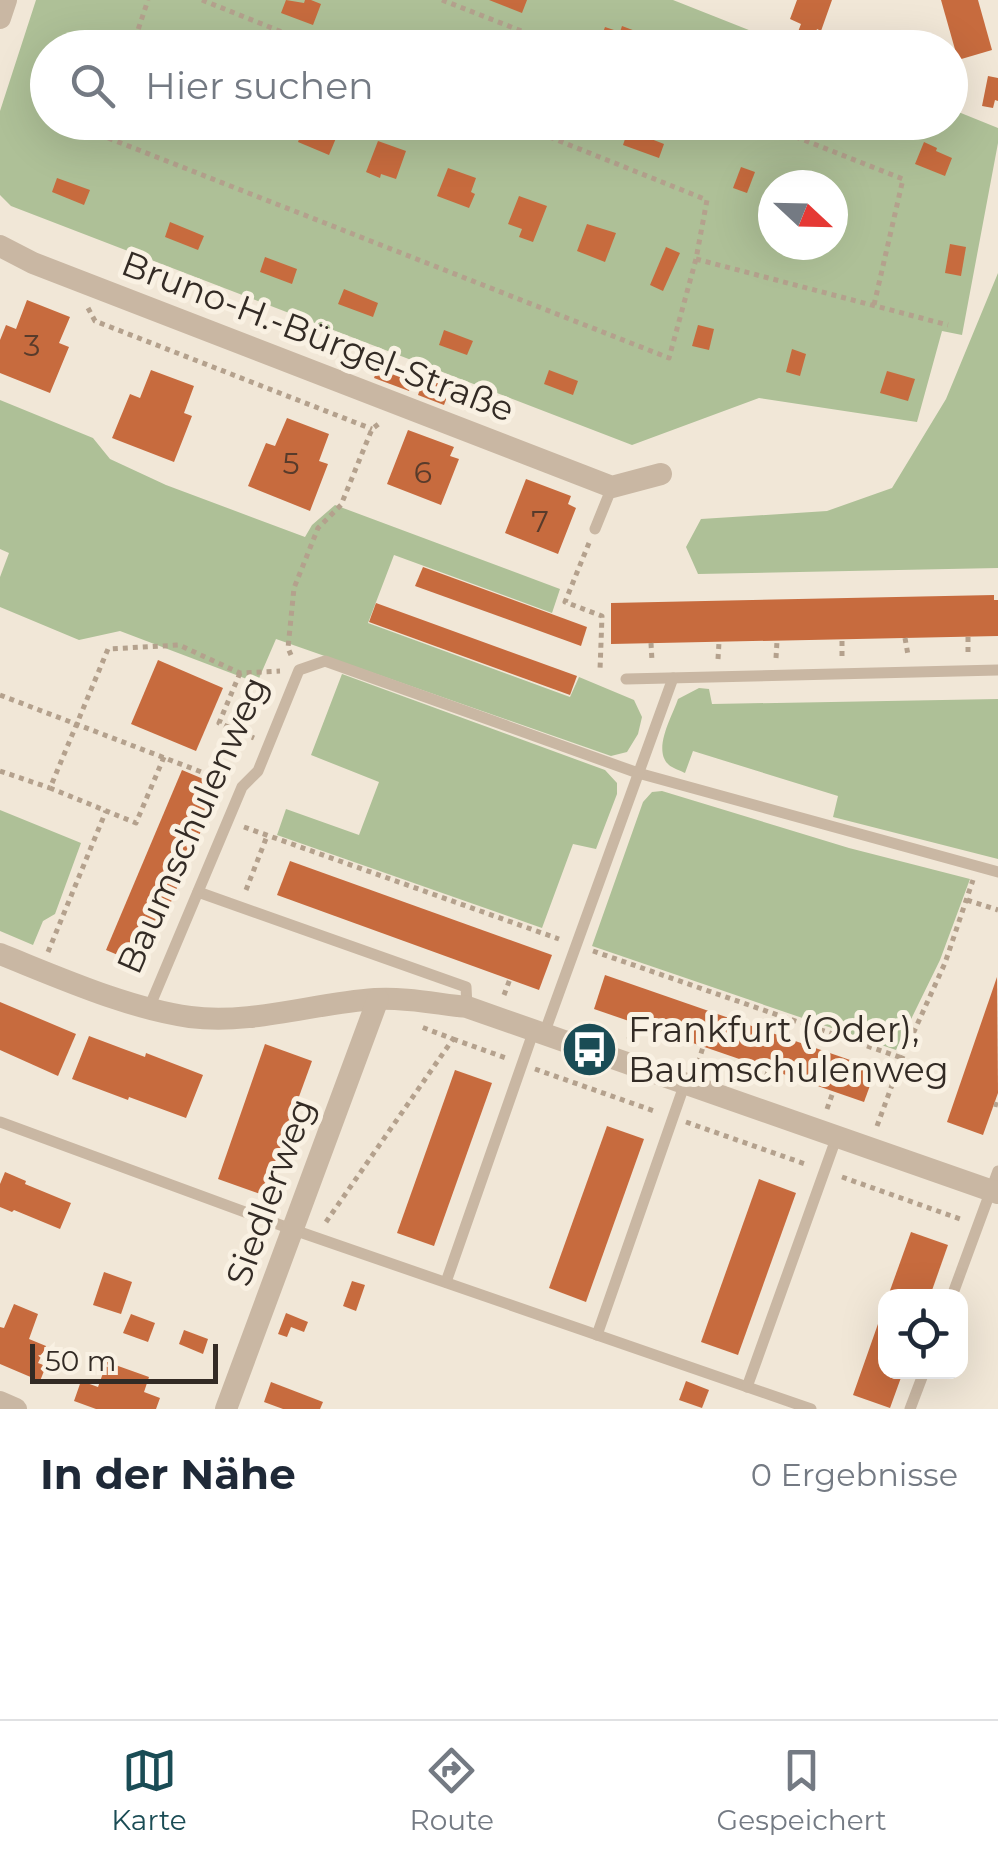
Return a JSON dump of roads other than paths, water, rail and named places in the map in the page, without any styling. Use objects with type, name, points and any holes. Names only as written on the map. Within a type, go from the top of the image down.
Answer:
[{"type":"street","points":[[0,18],[6,0]]},
{"type":"street","name":"Bruno-H.-Bürgel-Straße","points":[[0,246],[32,263],[612,487]]},
{"type":"street","points":[[612,487],[660,474]]},
{"type":"street","name":"Baumschulenweg","points":[[0,954],[149,1008],[190,1017],[232,1018],[378,998],[467,1007],[868,1147],[996,1185]]},
{"type":"street","name":"Siedlerweg","points":[[226,1409],[305,1234],[378,998]]},
{"type":"street","points":[[0,1402],[16,1409]]},
{"type":"lane","points":[[595,529],[612,487]]},
{"type":"lane","name":"Baumschulenweg","points":[[149,1008],[242,787],[258,771],[298,670],[325,661],[638,774],[998,872]]},
{"type":"lane","points":[[626,679],[998,670]]},
{"type":"lane","points":[[446,1282],[522,1064],[539,1032],[673,678]]},
{"type":"lane","points":[[198,892],[466,987],[467,1007]]},
{"type":"lane","points":[[597,1335],[685,1083]]},
{"type":"lane","points":[[0,1122],[305,1234],[811,1409]]},
{"type":"lane","points":[[748,1387],[837,1136]]},
{"type":"lane","name":"Baumschulenweg","points":[[955,1289],[996,1185]]},
{"type":"lane","points":[[910,1409],[921,1379]]},
{"type":"place","name":"Frankfurt (Oder), Baumschulenweg","points":[[589,1049]]}]
